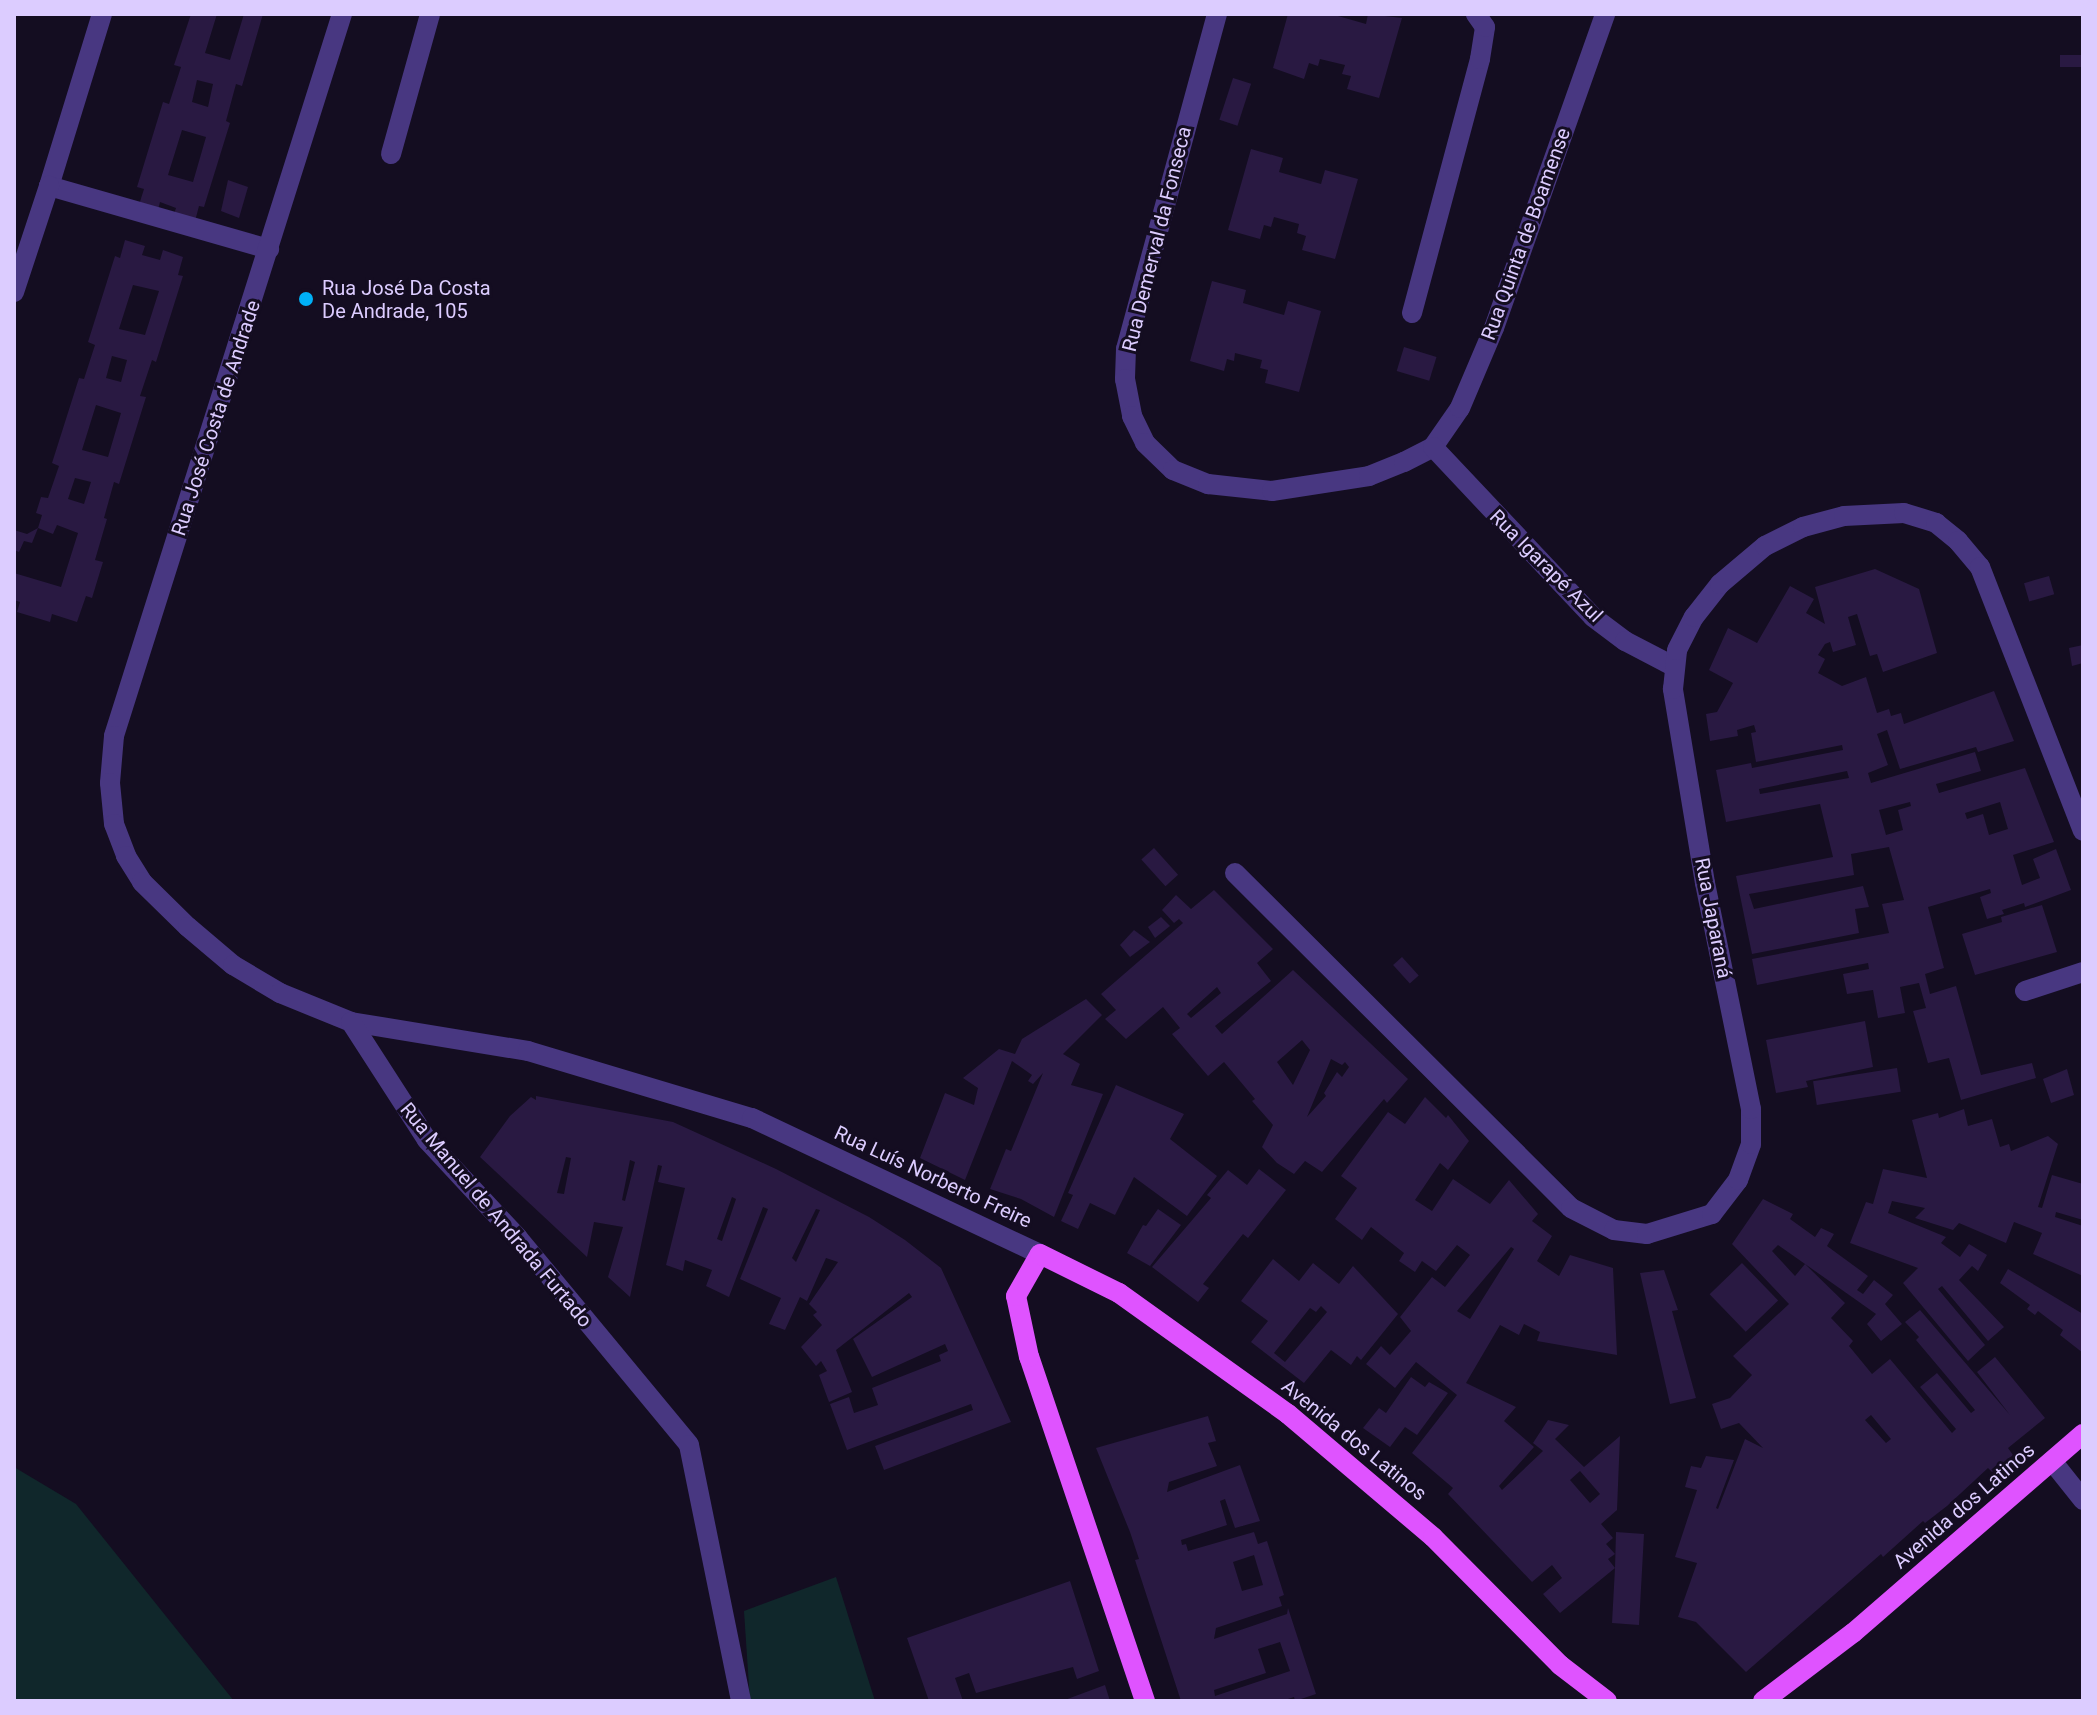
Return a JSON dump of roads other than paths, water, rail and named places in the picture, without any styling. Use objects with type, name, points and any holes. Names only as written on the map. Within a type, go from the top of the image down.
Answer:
[{"type":"main road","name":"Rua Luís Norberto Freire","points":[[1040,1254],[1016,1296],[1029,1357],[1145,1701]]},
{"type":"main road","name":"Avenida dos Latinos","points":[[1040,1254],[1119,1293],[1288,1414],[1433,1537],[1560,1665],[1607,1701]]},
{"type":"main road","name":"Avenida dos Latinos","points":[[1763,1701],[1853,1633],[2083,1434]]},
{"type":"street","points":[[14,292],[102,14]]},
{"type":"street","name":"Rua José Costa de Andrade","points":[[342,14],[114,736],[110,783],[114,824],[126,856],[142,882],[233,965],[280,993],[351,1022]]},
{"type":"street","points":[[391,154],[430,14]]},
{"type":"street","name":"Rua Demerval da Fonseca","points":[[1217,14],[1126,349],[1125,379],[1132,416],[1145,443],[1173,470],[1208,484],[1272,491],[1369,476],[1433,447]]},
{"type":"street","points":[[1412,313],[1480,59],[1485,27],[1476,14]]},
{"type":"street","name":"Rua Quinta de Boamense","points":[[1433,447],[1460,408],[1494,328],[1605,14]]},
{"type":"street","points":[[49,186],[269,249]]},
{"type":"street","name":"Rua Igarapé Azul","points":[[1433,447],[1593,617],[1625,641],[1675,667]]},
{"type":"street","name":"Rua Japaraná","points":[[1235,873],[1571,1208],[1614,1230],[1647,1234],[1712,1214],[1738,1180],[1751,1144],[1751,1109],[1681,751],[1673,689],[1677,650],[1694,617],[1720,584],[1765,546],[1803,527],[1844,516],[1904,513],[1936,523],[1958,541],[1980,567],[2083,831]]},
{"type":"street","points":[[2025,991],[2083,972]]},
{"type":"street","name":"Rua Luís Norberto Freire","points":[[351,1022],[528,1051],[752,1118],[1040,1254]]},
{"type":"street","name":"Rua Manuel de Andrada Furtado","points":[[351,1022],[427,1140],[518,1238],[689,1445],[741,1701]]},
{"type":"street","points":[[2052,1461],[2083,1500]]},
{"type":"place","name":"Rua José Da Costa De Andrade, 105","points":[[306,299]]}]
